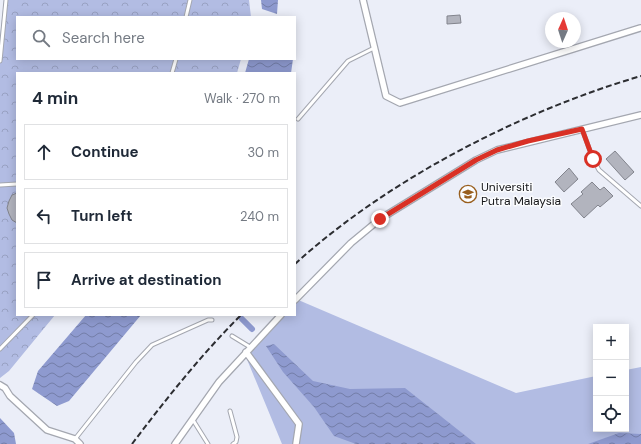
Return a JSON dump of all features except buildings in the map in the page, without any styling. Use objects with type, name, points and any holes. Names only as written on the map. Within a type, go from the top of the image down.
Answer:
[{"type":"street","points":[[363,0],[376,48],[386,96],[400,103],[640,27]]},
{"type":"street","points":[[296,299],[351,243],[380,219],[476,160],[497,150],[528,141],[641,115]]},
{"type":"street","points":[[175,444],[219,382],[280,316]]},
{"type":"street","points":[[246,352],[300,424],[296,444]]},
{"type":"street","points":[[0,385],[47,430],[75,439],[80,444]]},
{"type":"lane","points":[[0,60],[6,0]]},
{"type":"lane","points":[[186,16],[190,0]]},
{"type":"lane","points":[[298,119],[348,61],[376,48]]},
{"type":"lane","points":[[172,72],[176,60]]},
{"type":"lane","points":[[582,129],[593,159],[599,170],[641,206]]},
{"type":"lane","points":[[0,185],[16,184]]},
{"type":"lane","points":[[0,349],[32,316]]},
{"type":"lane","points":[[75,439],[136,362],[152,345],[180,331],[208,320],[212,320]]},
{"type":"lane","points":[[232,336],[250,347]]},
{"type":"lane","points":[[230,411],[237,437],[236,442],[233,444]]},
{"type":"lane","points":[[193,420],[208,444]]},
{"type":"green space","points":[[4,0],[249,0],[251,16],[16,16],[16,60],[241,60],[237,72],[16,72],[16,316],[54,316],[9,371],[0,378],[0,38]]},
{"type":"green space","points":[[296,299],[516,393],[593,377],[593,432],[629,432],[629,369],[641,367],[641,444],[282,444],[246,357],[282,316],[296,316]]},
{"type":"water","points":[[261,0],[278,0],[277,14],[262,9]]},
{"type":"water","points":[[249,60],[293,60],[291,72],[245,72]]},
{"type":"water","points":[[85,316],[140,316],[69,401],[57,406],[32,389],[38,371]]},
{"type":"water","points":[[274,344],[313,381],[350,389],[405,388],[476,444],[356,444],[334,436],[314,407],[283,372],[266,346]]},
{"type":"water","points":[[0,418],[14,433],[16,444],[0,444]]},
{"type":"water","points":[[619,433],[641,434],[641,444],[588,444]]},
{"type":"waterway","points":[[242,319],[252,329]]},
{"type":"railway","points":[[296,263],[331,233],[371,204],[413,177],[458,152],[549,108],[641,76]]},
{"type":"railway","points":[[132,444],[184,378],[240,316]]},
{"type":"place","name":"Universiti Putra Malaysia","points":[[468,194]]},
{"type":"route","points":[[380,219],[476,160],[497,150],[528,141],[582,129],[593,159]]}]
